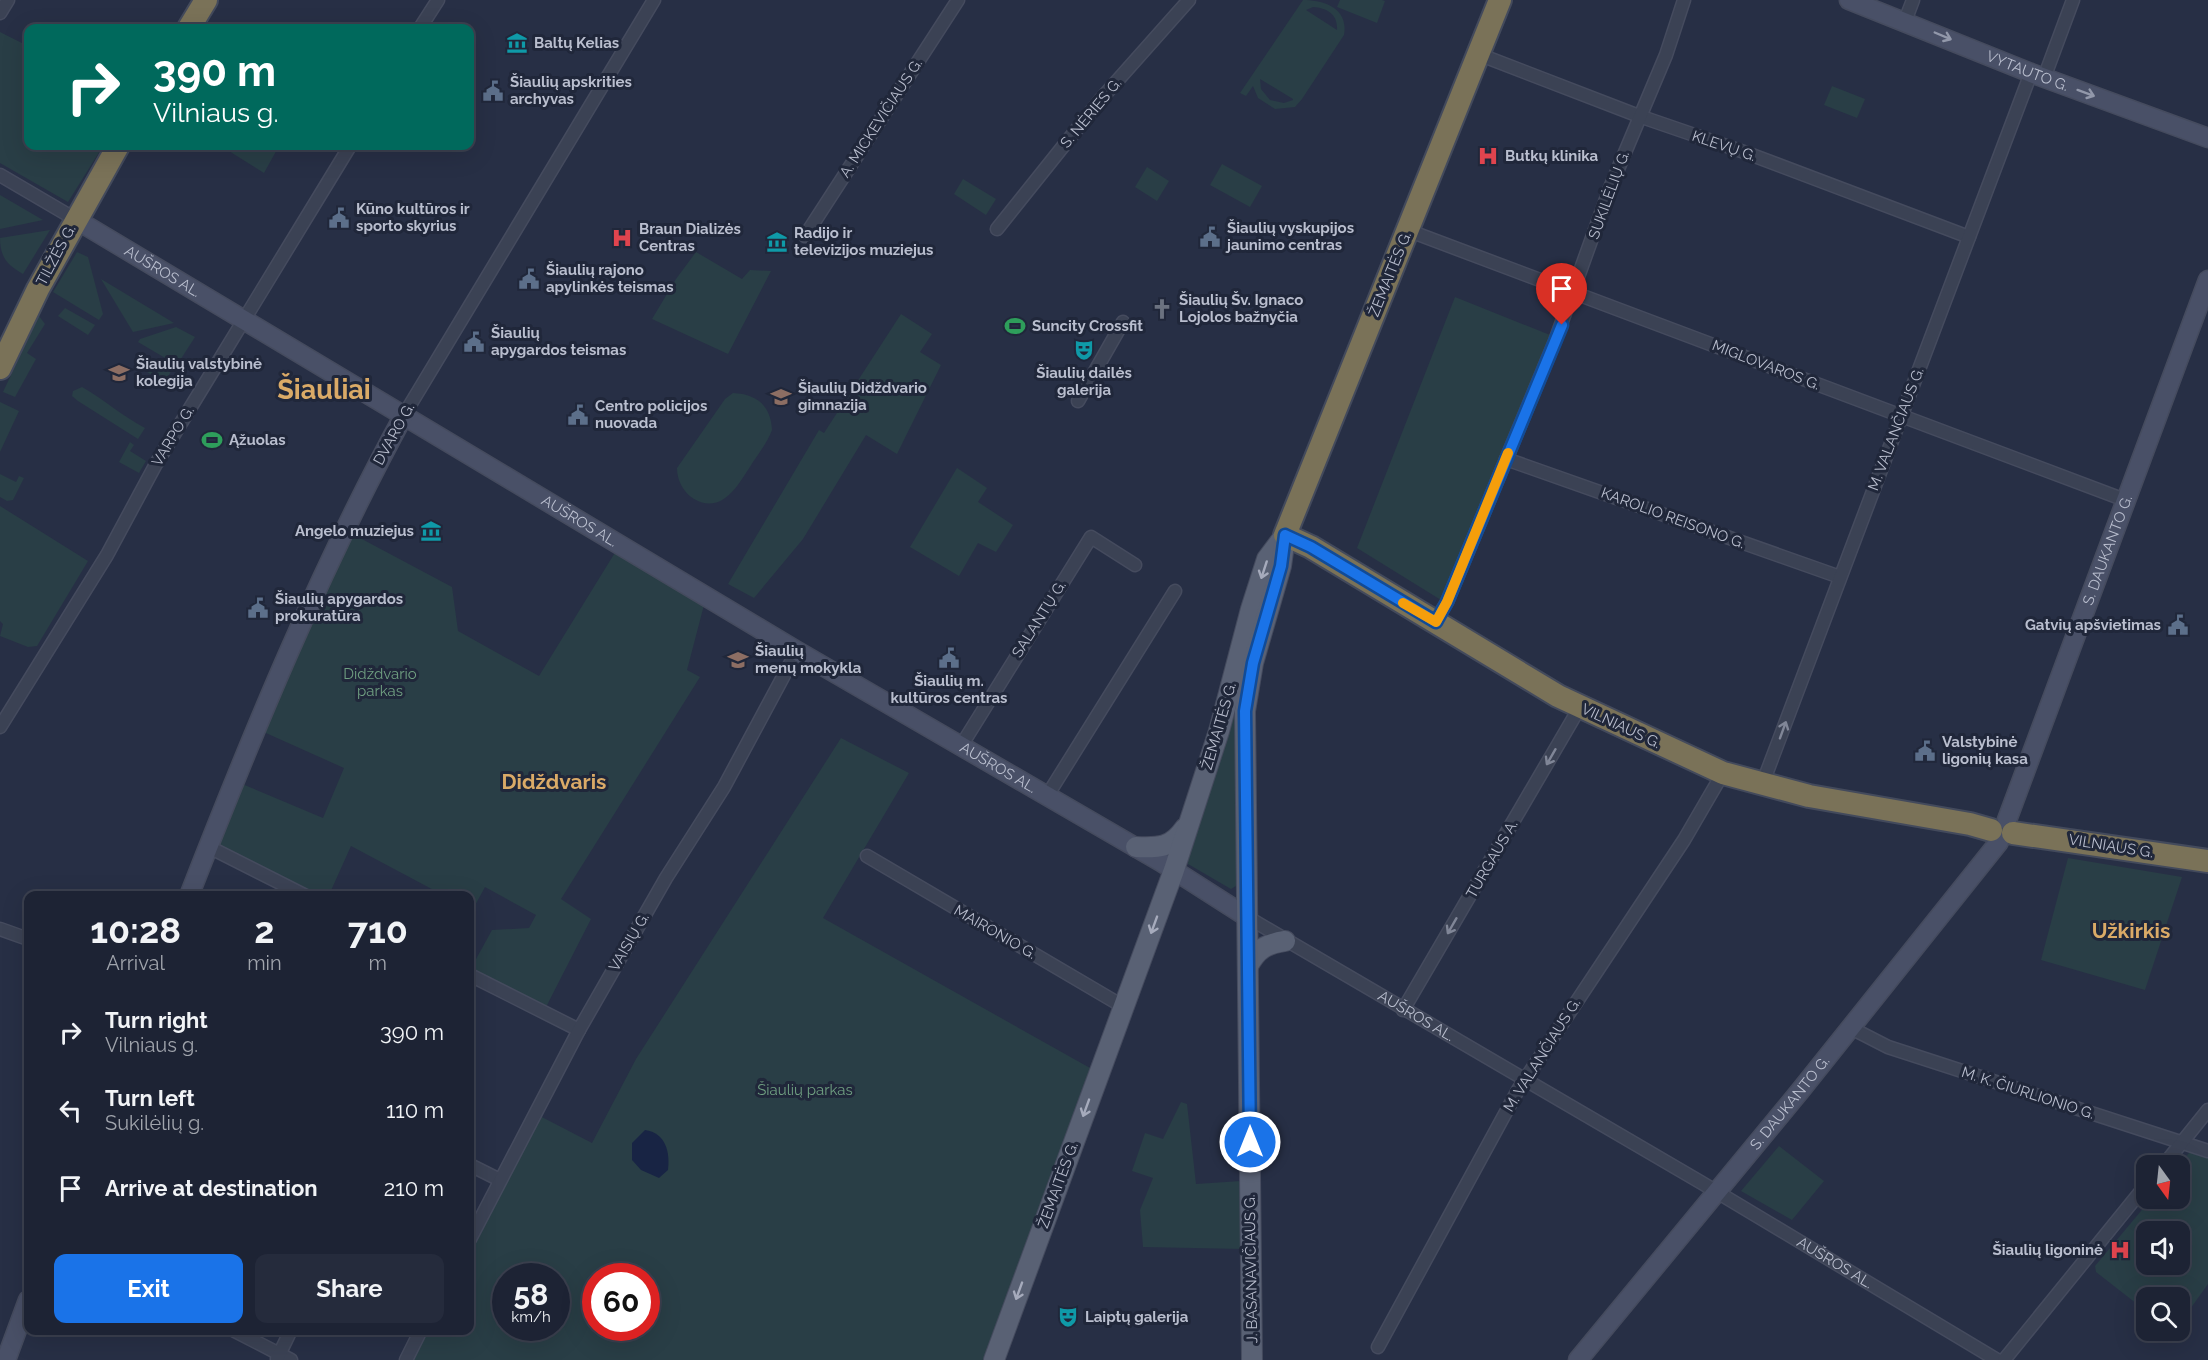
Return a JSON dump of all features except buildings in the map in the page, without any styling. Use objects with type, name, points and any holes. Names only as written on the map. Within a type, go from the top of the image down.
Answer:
[{"type":"highway","points":[[191,24],[206,0]]},
{"type":"highway","name":"ŽEMAITĖS G.","points":[[1285,535],[1341,402],[1407,230],[1500,0]]},
{"type":"highway","name":"TILŽĖS G.","points":[[0,368],[75,219],[116,150]]},
{"type":"highway","name":"VILNIAUS G.","points":[[1285,535],[1311,547],[1580,707],[1723,773],[1762,785],[2003,831],[2208,861]]},
{"type":"main road","name":"VYTAUTO G.","points":[[1849,0],[2037,76],[2208,138]]},
{"type":"main road","name":"AUŠROS AL.","points":[[75,219],[797,651],[1174,870],[1247,917]]},
{"type":"main road","name":"S. DAUKANTO G.","points":[[1578,1360],[1851,1028],[2003,831],[2208,280]]},
{"type":"main road","name":"DVARO G.","points":[[191,891],[312,601],[371,475],[404,415]]},
{"type":"main road","name":"ŽEMAITĖS G.","points":[[994,1360],[1174,870],[1219,731],[1251,609],[1267,559],[1285,535]]},
{"type":"main road","name":"J. BASANAVIČIAUS G.","points":[[1252,1360],[1245,711],[1253,663],[1281,566],[1285,535]]},
{"type":"main road","points":[[1136,848],[1164,848],[1177,839],[1190,820]]},
{"type":"main road","points":[[1248,966],[1254,954],[1265,945],[1285,941]]},
{"type":"main road","points":[[6,1360],[24,1311]]},
{"type":"street","points":[[0,13],[8,0]]},
{"type":"street","points":[[423,24],[438,0]]},
{"type":"street","name":"DVARO G.","points":[[404,415],[654,0]]},
{"type":"street","name":"A. MICKEVIČIAUS G.","points":[[805,236],[958,0]]},
{"type":"street","name":"S. NĖRIES G.","points":[[997,229],[1101,99],[1190,0]]},
{"type":"street","name":"SUKILĖLIŲ G.","points":[[1436,622],[1447,602],[1574,292],[1610,188],[1666,55],[1684,0]]},
{"type":"street","points":[[1905,21],[1913,0]]},
{"type":"street","name":"M. VALANČIAUS G.","points":[[1762,785],[1969,237],[2037,76],[2073,0]]},
{"type":"street","name":"KLEVŲ G.","points":[[1478,54],[1639,116],[1744,152],[1969,237]]},
{"type":"street","name":"VARPO G.","points":[[0,727],[107,555],[156,464],[348,150]]},
{"type":"street","name":"AUŠROS AL.","points":[[0,175],[75,219]]},
{"type":"street","name":"MIGLOVAROS G.","points":[[1407,230],[2126,500]]},
{"type":"street","points":[[1078,401],[1123,322]]},
{"type":"street","name":"KAROLIO REISONO G.","points":[[1506,459],[1840,577]]},
{"type":"street","name":"SALANTŲ G.","points":[[961,746],[1091,537],[1134,565]]},
{"type":"street","points":[[1047,796],[1175,591]]},
{"type":"street","name":"VAISIŲ G.","points":[[474,1231],[579,1030],[666,878],[724,787],[797,651]]},
{"type":"street","name":"TURGAUS A.","points":[[1403,1010],[1580,707]]},
{"type":"street","name":"M. VALANČIAUS G.","points":[[1378,1347],[1524,1081],[1684,840],[1723,773]]},
{"type":"street","points":[[209,847],[296,891]]},
{"type":"street","name":"MAIRONIO G.","points":[[867,856],[1124,1007]]},
{"type":"street","name":"AUŠROS AL.","points":[[1247,917],[1997,1360]]},
{"type":"street","points":[[0,928],[24,937]]},
{"type":"street","points":[[474,977],[579,1030]]},
{"type":"street","name":"M. K. ČIURLIONIO G.","points":[[1851,1028],[1888,1047],[2208,1151]]},
{"type":"street","points":[[2171,1155],[2208,1110]]},
{"type":"street","points":[[474,1167],[500,1180]]},
{"type":"street","points":[[2004,1360],[2136,1197]]},
{"type":"street","points":[[241,1335],[278,1357],[291,1360]]},
{"type":"street","points":[[278,1357],[289,1335]]},
{"type":"street","points":[[406,1360],[418,1335]]},
{"type":"green space","points":[[1303,0],[1326,4],[1338,12],[1344,25],[1344,35],[1295,107],[1275,109],[1258,98],[1253,86],[1246,96],[1240,93]],"holes":[[[1313,7],[1331,13],[1336,20],[1337,30],[1306,10]],[[1260,79],[1293,99],[1293,100],[1284,103],[1270,100],[1261,89]]]},
{"type":"green space","points":[[1340,0],[1385,1],[1377,23],[1337,7]]},
{"type":"green space","points":[[0,32],[24,44],[24,150],[100,150],[68,202],[0,163]]},
{"type":"green space","points":[[1832,86],[1865,99],[1857,118],[1824,105]]},
{"type":"green space","points":[[227,150],[277,150],[264,173]]},
{"type":"green space","points":[[1222,164],[1262,186],[1250,207],[1210,185]]},
{"type":"green space","points":[[1147,167],[1169,181],[1157,201],[1135,187]]},
{"type":"green space","points":[[963,179],[996,199],[986,215],[954,194]]},
{"type":"green space","points":[[0,195],[43,220],[0,229]]},
{"type":"green space","points":[[50,230],[23,274],[6,260],[1,250],[0,238]]},
{"type":"green space","points":[[77,252],[88,257],[103,314],[99,320],[53,292]]},
{"type":"green space","points":[[696,252],[742,279],[750,270],[771,271],[728,354],[652,319],[676,279]]},
{"type":"green space","points":[[101,279],[174,323],[133,332]]},
{"type":"green space","points":[[1455,297],[1550,335],[1441,600],[1357,548]]},
{"type":"green space","points":[[65,308],[95,325],[88,335],[58,316]]},
{"type":"green space","points":[[901,314],[932,334],[920,352],[941,365],[897,454],[866,435],[803,539],[754,598],[728,584],[819,430],[824,433]]},
{"type":"green space","points":[[39,316],[45,324],[27,353],[36,359],[15,397],[3,392]]},
{"type":"green space","points":[[176,327],[195,337],[177,365],[138,342],[140,339]]},
{"type":"green space","points":[[145,355],[172,370],[164,383],[138,366]]},
{"type":"green space","points":[[82,387],[145,428],[138,439],[72,396],[73,391]]},
{"type":"green space","points":[[733,393],[749,396],[761,403],[769,414],[772,430],[742,479],[730,494],[714,503],[704,503],[694,499],[684,489],[679,481],[677,468],[725,399]]},
{"type":"green space","points":[[0,402],[19,411],[0,452]]},
{"type":"green space","points":[[130,442],[134,445],[130,451],[146,461],[139,473],[119,462]]},
{"type":"green space","points":[[957,468],[987,488],[978,502],[1013,525],[996,552],[978,543],[959,576],[910,547]]},
{"type":"green space","points":[[0,474],[16,482],[19,476],[24,478],[13,500],[7,501],[0,497]]},
{"type":"green space","points":[[0,506],[88,561],[37,646],[28,647],[0,636],[3,624],[0,621]]},
{"type":"green space","name":"Didždvario parkas","points":[[345,530],[452,587],[458,631],[539,676],[616,551],[704,605],[687,670],[700,677],[561,899],[591,919],[544,1011],[474,972],[474,963],[492,930],[529,928],[536,915],[485,887],[474,907],[474,891],[435,891],[351,846],[331,891],[298,891],[209,847],[235,781],[323,818],[344,768],[257,729]]},
{"type":"green space","points":[[1235,709],[1238,709],[1239,884],[1231,889],[1188,864],[1185,855]]},
{"type":"green space","name":"Šiaulių parkas","points":[[841,738],[909,773],[823,918],[1099,1073],[985,1360],[406,1360],[419,1335],[474,1335],[474,1231],[536,1114],[592,1143],[636,1059]]},
{"type":"green space","points":[[2068,858],[2182,877],[2145,990],[2041,960]]},
{"type":"green space","points":[[1181,1102],[1187,1104],[1196,1184],[1241,1181],[1244,1249],[1143,1247],[1140,1210],[1153,1178],[1132,1171],[1145,1133],[1163,1139]]},
{"type":"green space","points":[[1779,1146],[1824,1181],[1792,1220],[1741,1191]]},
{"type":"green space","points":[[2190,1152],[2208,1158],[2208,1284],[2190,1309],[2190,1287],[2136,1287],[2136,1303],[2096,1272],[2095,1266],[2143,1209],[2190,1209],[2190,1155],[2187,1155]]},
{"type":"water","points":[[645,1130],[658,1135],[667,1150],[668,1170],[659,1178],[641,1170],[632,1160],[632,1143]]},
{"type":"slow traffic","points":[[1403,603],[1436,622],[1447,602],[1508,453]]},
{"type":"place","name":"Baltų Kelias","points":[[517,43]]},
{"type":"place","name":"Šiaulių apskrities archyvas","points":[[493,91]]},
{"type":"place","name":"Butkų klinika","points":[[1488,156]]},
{"type":"place","name":"Kūno kultūros ir sporto skyrius","points":[[339,218]]},
{"type":"place","name":"Šiaulių vyskupijos jaunimo centras","points":[[1210,237]]},
{"type":"place","name":"Braun Dializės Centras","points":[[622,238]]},
{"type":"place","name":"Radijo ir televizijos muziejus","points":[[777,242]]},
{"type":"place","name":"Šiaulių rajono apylinkės teismas","points":[[529,279]]},
{"type":"place","name":"Šiaulių Šv. Ignaco Lojolos bažnyčia","points":[[1162,309]]},
{"type":"place","name":"Suncity Crossfit","points":[[1015,326]]},
{"type":"place","name":"Šiaulių apygardos teismas","points":[[474,342]]},
{"type":"place","name":"Šiaulių dailės galerija","points":[[1084,350]]},
{"type":"place","name":"Šiaulių valstybinė kolegija","points":[[119,373]]},
{"type":"place","name":"Šiaulių Didždvario gimnazija","points":[[781,397]]},
{"type":"place","name":"Centro policijos nuovada","points":[[578,415]]},
{"type":"place","name":"Ąžuolas","points":[[212,440]]},
{"type":"place","name":"Angelo muziejus","points":[[431,531]]},
{"type":"place","name":"Šiaulių apygardos prokuratūra","points":[[258,608]]},
{"type":"place","name":"Gatvių apšvietimas","points":[[2178,625]]},
{"type":"place","name":"Šiaulių m. kultūros centras","points":[[949,658]]},
{"type":"place","name":"Šiaulių menų mokykla","points":[[738,660]]},
{"type":"place","name":"Valstybinė ligonių kasa","points":[[1925,751]]},
{"type":"place","name":"Šiaulių ligoninė","points":[[2120,1250]]},
{"type":"place","name":"Laiptų galerija","points":[[1068,1317]]},
{"type":"district","name":"Šiauliai","points":[[324,389]]},
{"type":"district","name":"Didždvaris","points":[[554,781]]},
{"type":"district","name":"Užkirkis","points":[[2131,930]]},
{"type":"route","points":[[1250,1142],[1245,711],[1253,663],[1281,566],[1285,535],[1311,547],[1436,622],[1447,602],[1562,325]]}]
